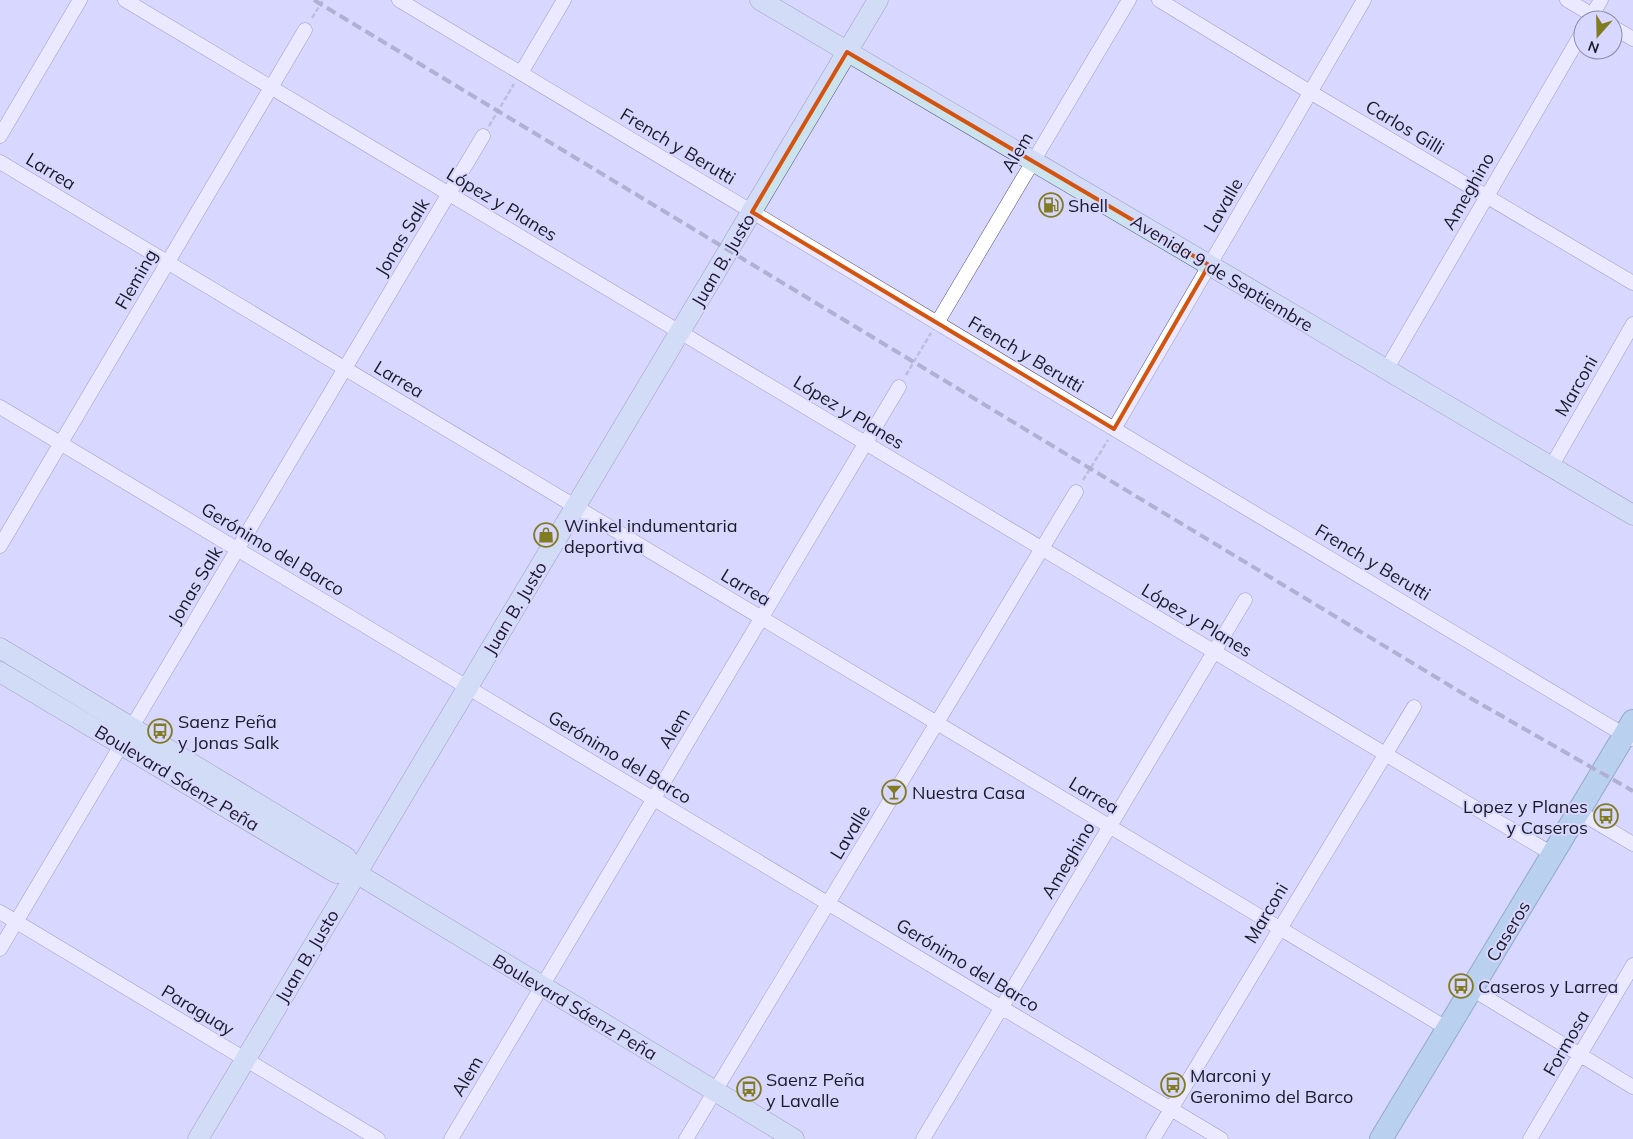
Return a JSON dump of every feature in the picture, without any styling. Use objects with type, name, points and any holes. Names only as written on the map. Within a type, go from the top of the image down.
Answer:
[{"type":"main road","name":"Caseros","points":[[1381,1139],[1579,812],[1630,732]]},
{"type":"street","points":[[0,136],[80,0]]},
{"type":"street","name":"López y Planes","points":[[125,0],[1554,855]]},
{"type":"street","name":"French y Berutti","points":[[399,0],[1114,429],[1630,732]]},
{"type":"street","points":[[521,73],[564,0]]},
{"type":"street","name":"Avenida 9 de Septiembre","points":[[760,0],[1633,516]]},
{"type":"street","name":"Juan B. Justo","points":[[198,1139],[878,0]]},
{"type":"street","name":"Alem","points":[[937,323],[1129,0]]},
{"type":"street","name":"Carlos Gilli","points":[[1159,0],[1310,92],[1633,283]]},
{"type":"street","name":"Lavalle","points":[[1114,429],[1364,0]]},
{"type":"street","points":[[1567,0],[1582,10]]},
{"type":"street","name":"Fleming","points":[[0,546],[305,30]]},
{"type":"street","name":"Ameghino","points":[[1386,370],[1573,48]]},
{"type":"street","name":"Jonas Salk","points":[[0,949],[483,136]]},
{"type":"street","name":"Larrea","points":[[0,162],[1448,1029]]},
{"type":"street","name":"Marconi","points":[[1551,467],[1633,324]]},
{"type":"street","name":"Alem","points":[[451,1139],[898,387]]},
{"type":"street","name":"Gerónimo del Barco","points":[[0,407],[1221,1139]]},
{"type":"street","name":"Lavalle","points":[[686,1139],[1076,492]]},
{"type":"street","name":"Ameghino","points":[[923,1139],[1245,600]]},
{"type":"street","name":"Boulevard Sáenz Peña","points":[[0,648],[346,856],[356,873],[794,1139]]},
{"type":"street","name":"Boulevard Sáenz Peña","points":[[0,672],[336,873],[356,873]]},
{"type":"street","name":"Marconi","points":[[1153,1139],[1414,707]]},
{"type":"street","points":[[1579,812],[1633,844]]},
{"type":"street","name":"Paraguay","points":[[0,912],[378,1139]]},
{"type":"street","name":"Formosa","points":[[1530,1139],[1633,965]]},
{"type":"street","points":[[1472,989],[1633,1086]]},
{"type":"path","points":[[305,30],[323,0]]},
{"type":"path","points":[[483,136],[521,73]]},
{"type":"path","points":[[898,387],[937,323]]},
{"type":"path","points":[[1076,492],[1114,429]]},
{"type":"highlighted area","points":[[847,52],[1209,265],[1114,429],[752,212]]},
{"type":"railway","points":[[314,0],[1472,699],[1633,791]]},
{"type":"place","name":"Shell","points":[[1051,205]]},
{"type":"place","name":"Winkel indumentaria deportiva","points":[[546,535]]},
{"type":"place","name":"Saenz Peña y Jonas Salk","points":[[160,731]]},
{"type":"place","name":"Nuestra Casa","points":[[894,792]]},
{"type":"place","name":"Lopez y Planes y Caseros","points":[[1606,816]]},
{"type":"place","name":"Caseros y Larrea","points":[[1461,986]]},
{"type":"place","name":"Marconi y Geronimo del Barco","points":[[1173,1085]]},
{"type":"place","name":"Saenz Peña y Lavalle","points":[[749,1089]]}]
